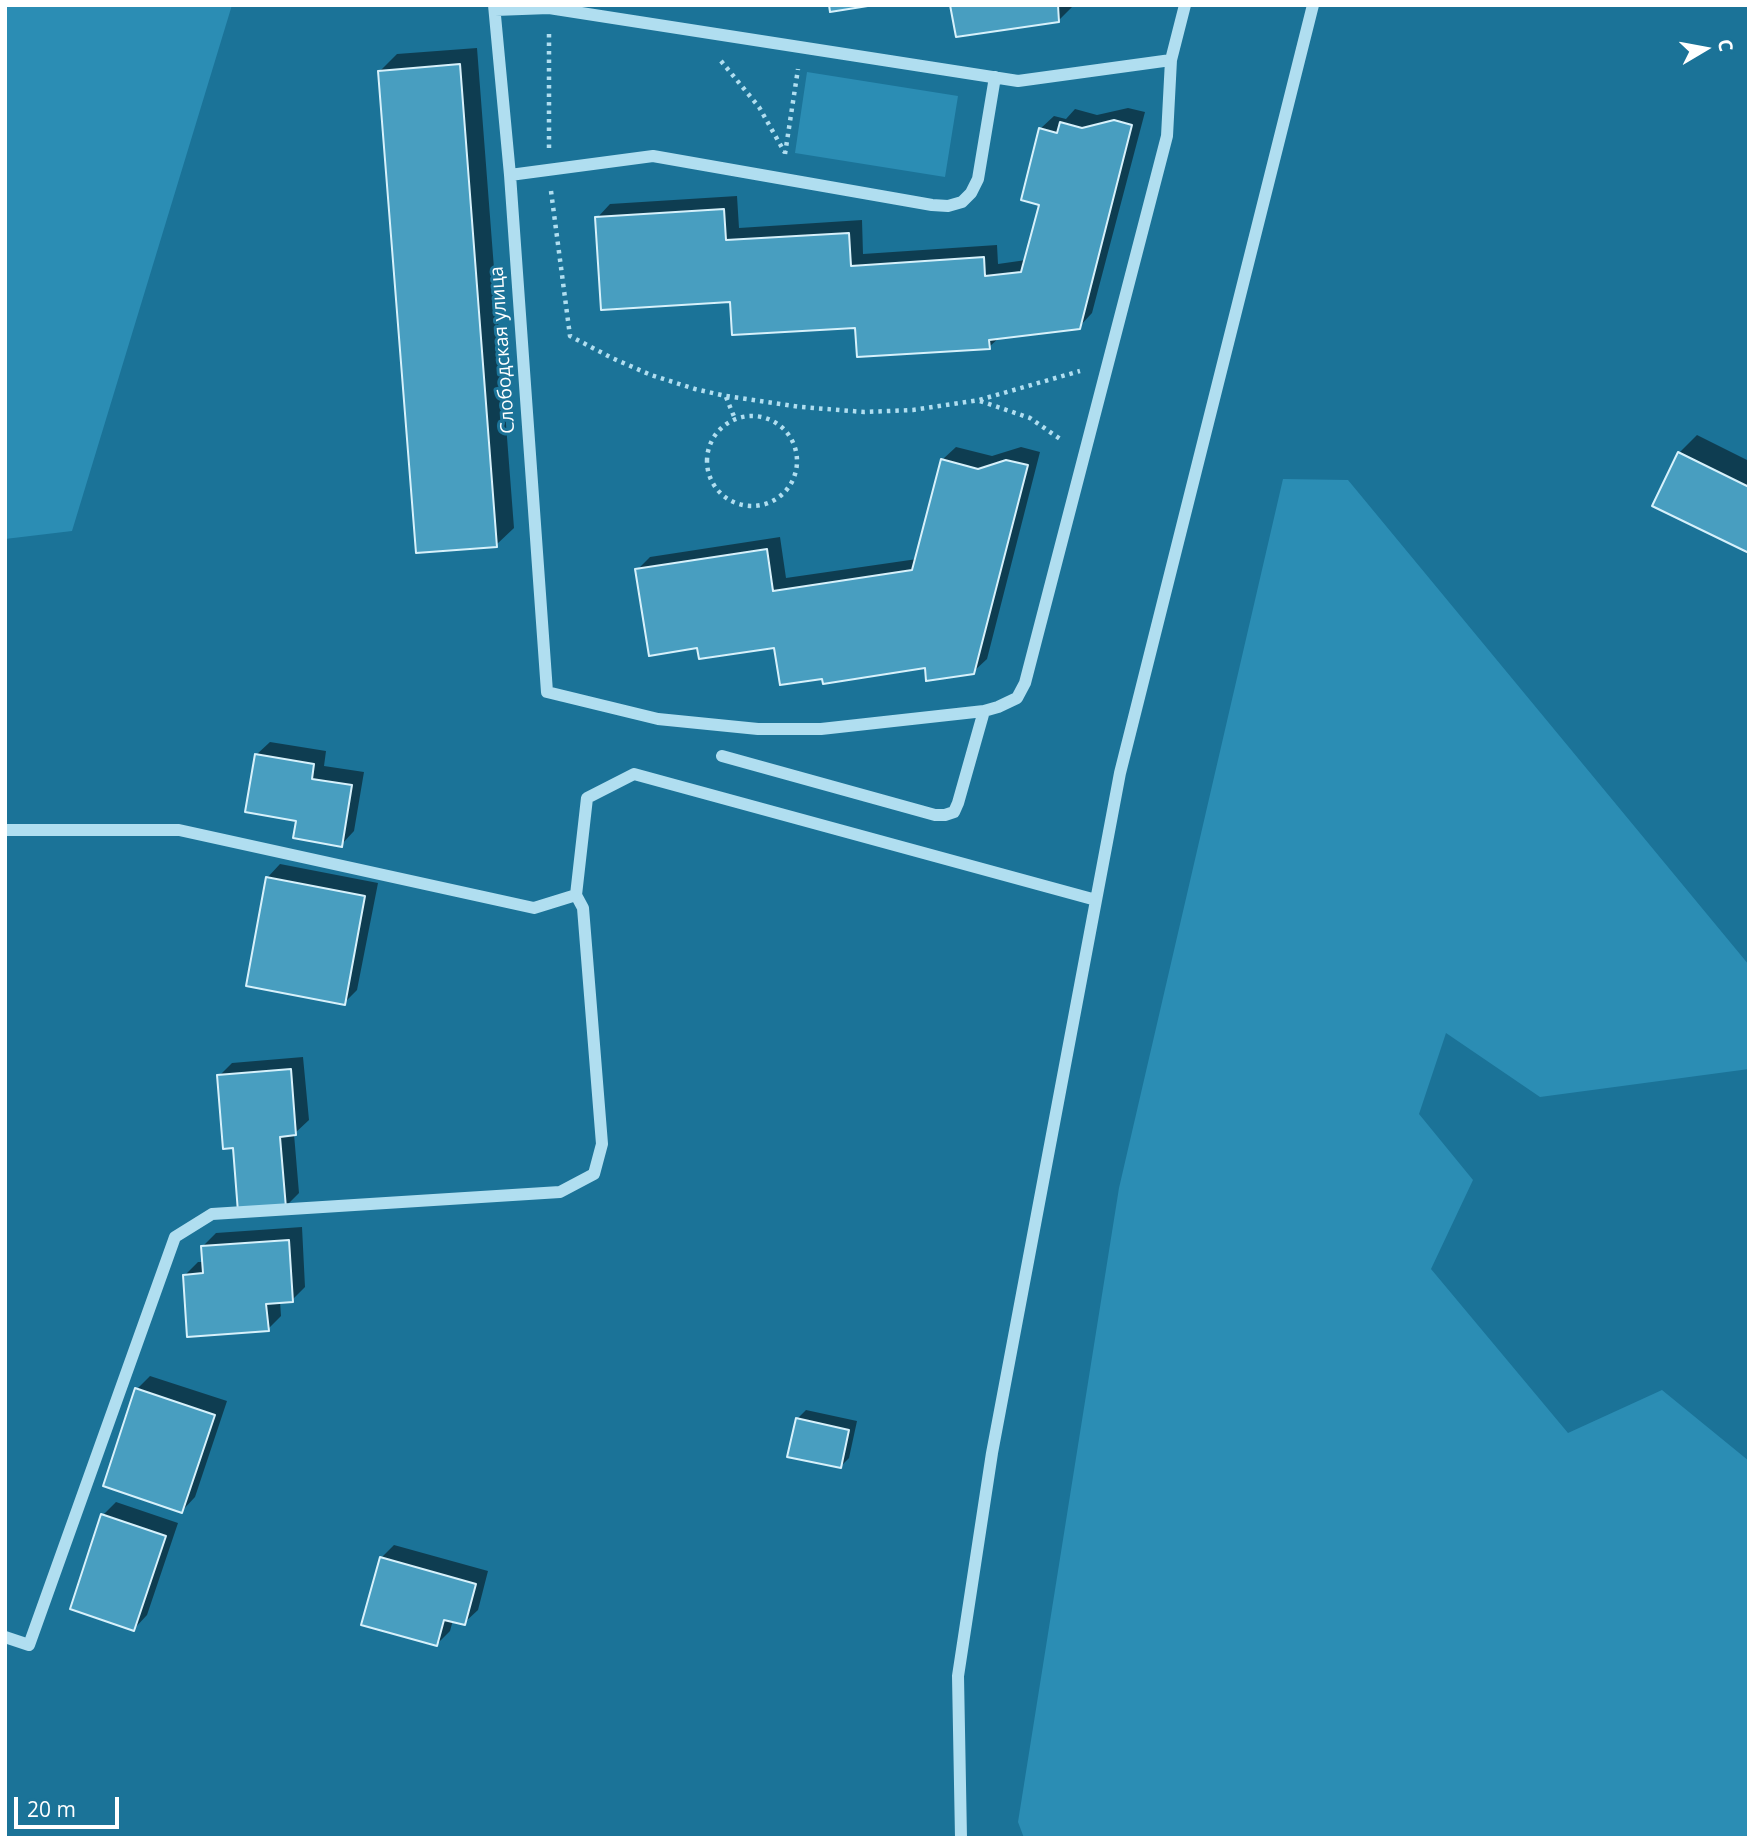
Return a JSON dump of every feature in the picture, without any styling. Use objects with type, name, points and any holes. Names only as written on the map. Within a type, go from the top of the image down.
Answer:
[{"type":"street","points":[[722,755],[935,815],[954,812],[984,710],[1017,698],[1026,683],[1167,136],[1171,60],[1185,5]]},
{"type":"street","points":[[961,1838],[958,1676],[992,1453],[1120,772],[1313,5]]},
{"type":"street","points":[[494,7],[549,8],[1018,81],[1171,60]]},
{"type":"street","name":"Слободская улица","points":[[494,7],[510,175],[547,692],[658,719],[758,729],[821,729],[984,710]]},
{"type":"street","points":[[510,175],[653,156],[948,206],[962,202],[971,193],[978,179],[995,77]]},
{"type":"street","points":[[5,1637],[29,1645],[175,1237],[212,1214],[560,1192],[594,1174],[602,1144],[583,908],[576,895],[587,798],[634,774],[1096,900]]},
{"type":"street","points":[[5,830],[179,831],[534,908],[576,895]]},
{"type":"path","points":[[691,30],[727,66],[759,107],[785,153]]},
{"type":"path","points":[[781,179],[801,47]]},
{"type":"path","points":[[570,336],[611,358],[695,389],[800,407],[864,412],[913,410],[979,400],[1109,361]]},
{"type":"path","points":[[726,396],[735,419]]},
{"type":"path","points":[[979,400],[1030,418],[1084,456]]},
{"type":"path","points":[[760,416],[775,421],[787,432],[795,445],[797,461],[794,476],[787,490],[775,500],[760,505],[729,500],[710,476],[707,460],[710,445],[718,431],[735,419],[760,416]]},
{"type":"shaded area","points":[[5,5],[232,5],[72,531],[5,539]]},
{"type":"shaded area","points":[[807,72],[958,96],[945,177],[795,153]]},
{"type":"shaded area","points":[[1283,479],[1348,480],[1749,965],[1749,1069],[1540,1097],[1446,1033],[1419,1114],[1473,1180],[1431,1269],[1568,1433],[1662,1390],[1749,1461],[1749,1838],[1024,1838],[1018,1822],[1119,1188]]},
{"type":"building","points":[[829,5],[874,5],[830,12]]},
{"type":"building","points":[[950,5],[1058,5],[1059,22],[956,37]]},
{"type":"building","points":[[460,64],[497,547],[416,553],[378,71]]},
{"type":"building","points":[[1114,120],[1132,125],[1080,329],[989,340],[990,349],[857,357],[855,328],[732,335],[730,302],[601,310],[595,217],[724,209],[726,240],[849,233],[851,266],[984,257],[985,276],[1021,272],[1039,205],[1021,200],[1039,128],[1057,133],[1060,122],[1082,128]]},
{"type":"building","points":[[1678,452],[1749,487],[1749,553],[1652,506]]},
{"type":"building","points":[[941,459],[978,469],[1006,460],[1028,465],[974,674],[926,681],[925,668],[823,684],[822,679],[780,685],[774,648],[699,659],[697,648],[649,656],[635,569],[767,549],[773,591],[912,570]]},
{"type":"building","points":[[255,754],[314,764],[312,779],[352,785],[342,847],[293,838],[296,821],[245,812]]},
{"type":"building","points":[[266,877],[365,896],[345,1005],[246,986]]},
{"type":"building","points":[[291,1069],[296,1135],[280,1137],[286,1208],[238,1212],[233,1148],[223,1149],[217,1075]]},
{"type":"building","points":[[289,1240],[293,1302],[266,1304],[269,1331],[187,1337],[183,1275],[203,1273],[201,1246]]},
{"type":"building","points":[[135,1388],[215,1415],[182,1513],[103,1486]]},
{"type":"building","points":[[796,1418],[849,1430],[841,1468],[787,1457]]},
{"type":"building","points":[[101,1514],[166,1536],[134,1631],[70,1609]]},
{"type":"building","points":[[380,1557],[476,1584],[465,1625],[444,1620],[437,1646],[361,1625]]}]
